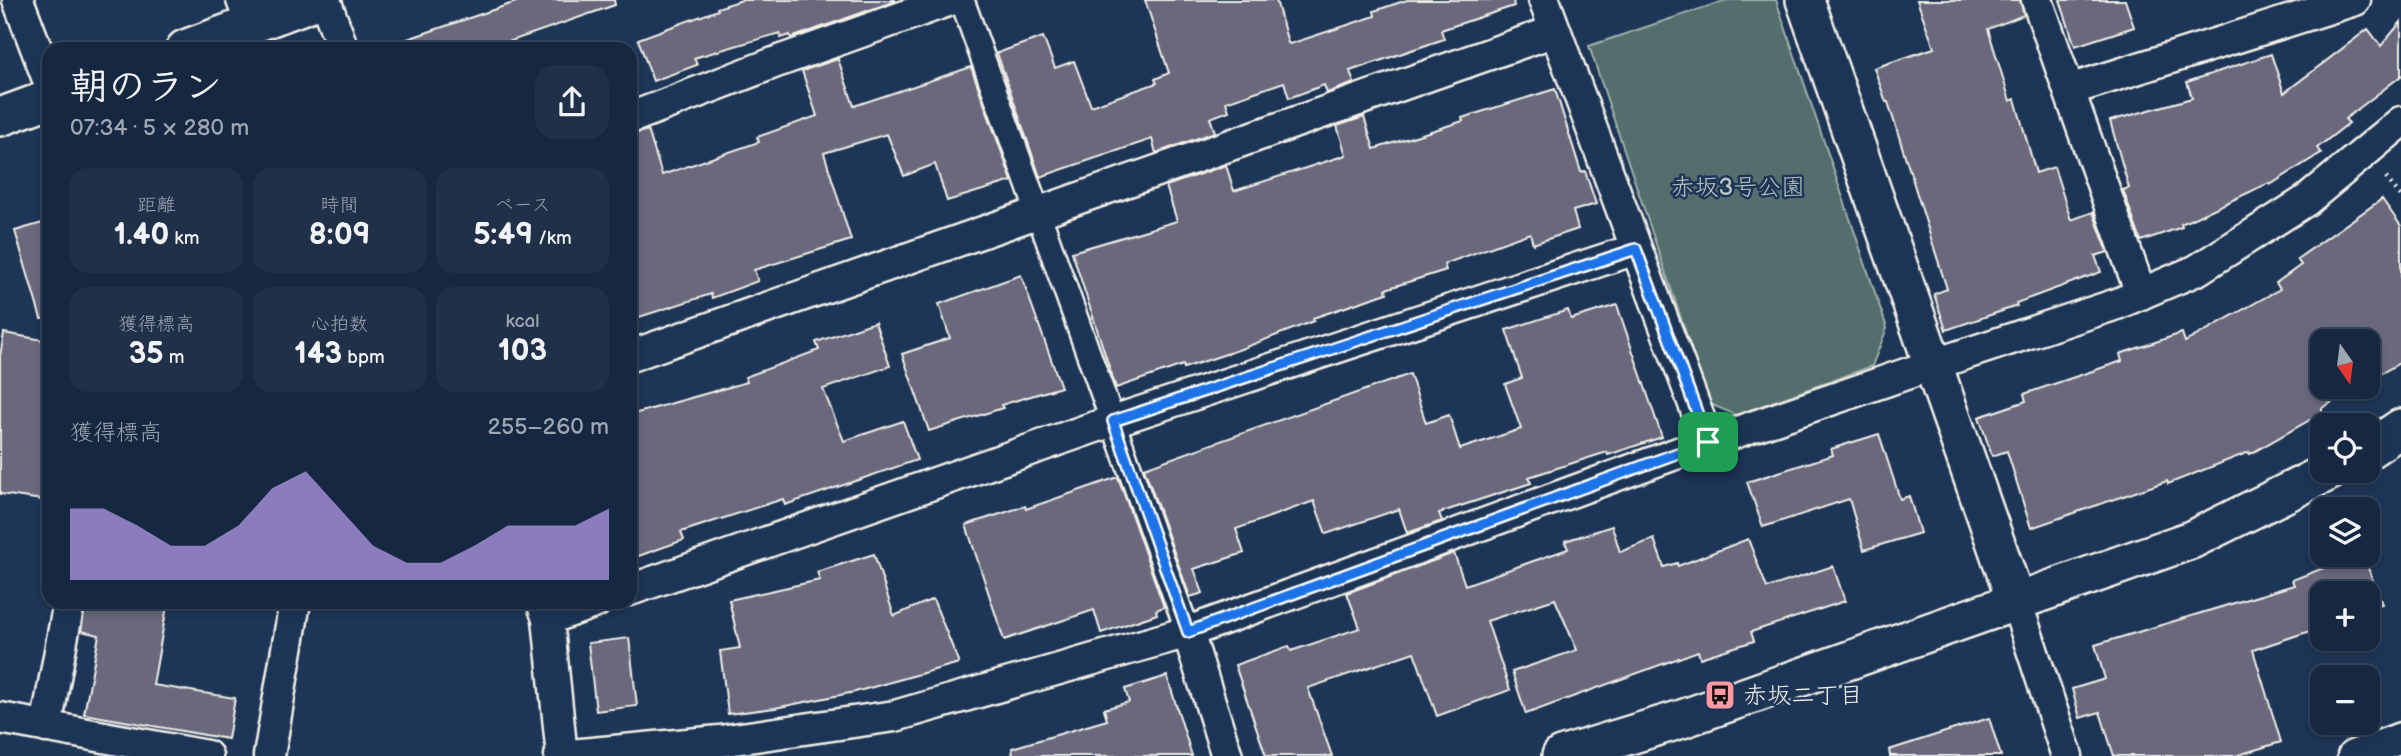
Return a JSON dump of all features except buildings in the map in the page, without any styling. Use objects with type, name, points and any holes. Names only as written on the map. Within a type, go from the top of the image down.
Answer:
[{"type":"street","points":[[19,0],[42,63]]},
{"type":"street","points":[[197,42],[247,12],[317,0]]},
{"type":"street","points":[[325,0],[340,42]]},
{"type":"street","points":[[637,115],[950,0]]},
{"type":"street","points":[[962,0],[1188,632],[1227,756]]},
{"type":"street","points":[[1544,0],[1708,442]]},
{"type":"street","points":[[1805,0],[2016,601],[2067,756]]},
{"type":"street","points":[[2037,0],[2141,294]]},
{"type":"street","points":[[2069,90],[2356,0]]},
{"type":"street","points":[[637,354],[1555,31]]},
{"type":"street","points":[[0,117],[42,102]]},
{"type":"street","points":[[545,610],[561,756],[720,741],[895,716],[1188,632],[1708,442],[2117,304],[2197,270],[2307,200],[2401,122]]},
{"type":"street","points":[[637,588],[1113,421],[1636,249]]},
{"type":"street","points":[[2380,442],[2401,428]]},
{"type":"street","points":[[1561,756],[1682,719],[2192,541],[2310,481]]},
{"type":"street","points":[[46,727],[68,609]]},
{"type":"street","points":[[270,756],[294,609]]},
{"type":"street","points":[[0,718],[207,756]]},
{"type":"street","points":[[2353,756],[2401,738]]},
{"type":"green space","name":"赤坂3号公園","points":[[1727,0],[1776,0],[1887,328],[1872,366],[1736,415],[1710,404],[1589,46]]},
{"type":"place","name":"赤坂二丁目","points":[[1720,695]]},
{"type":"route","points":[[1636,249],[1708,442],[1188,632],[1113,421],[1636,249]]}]
